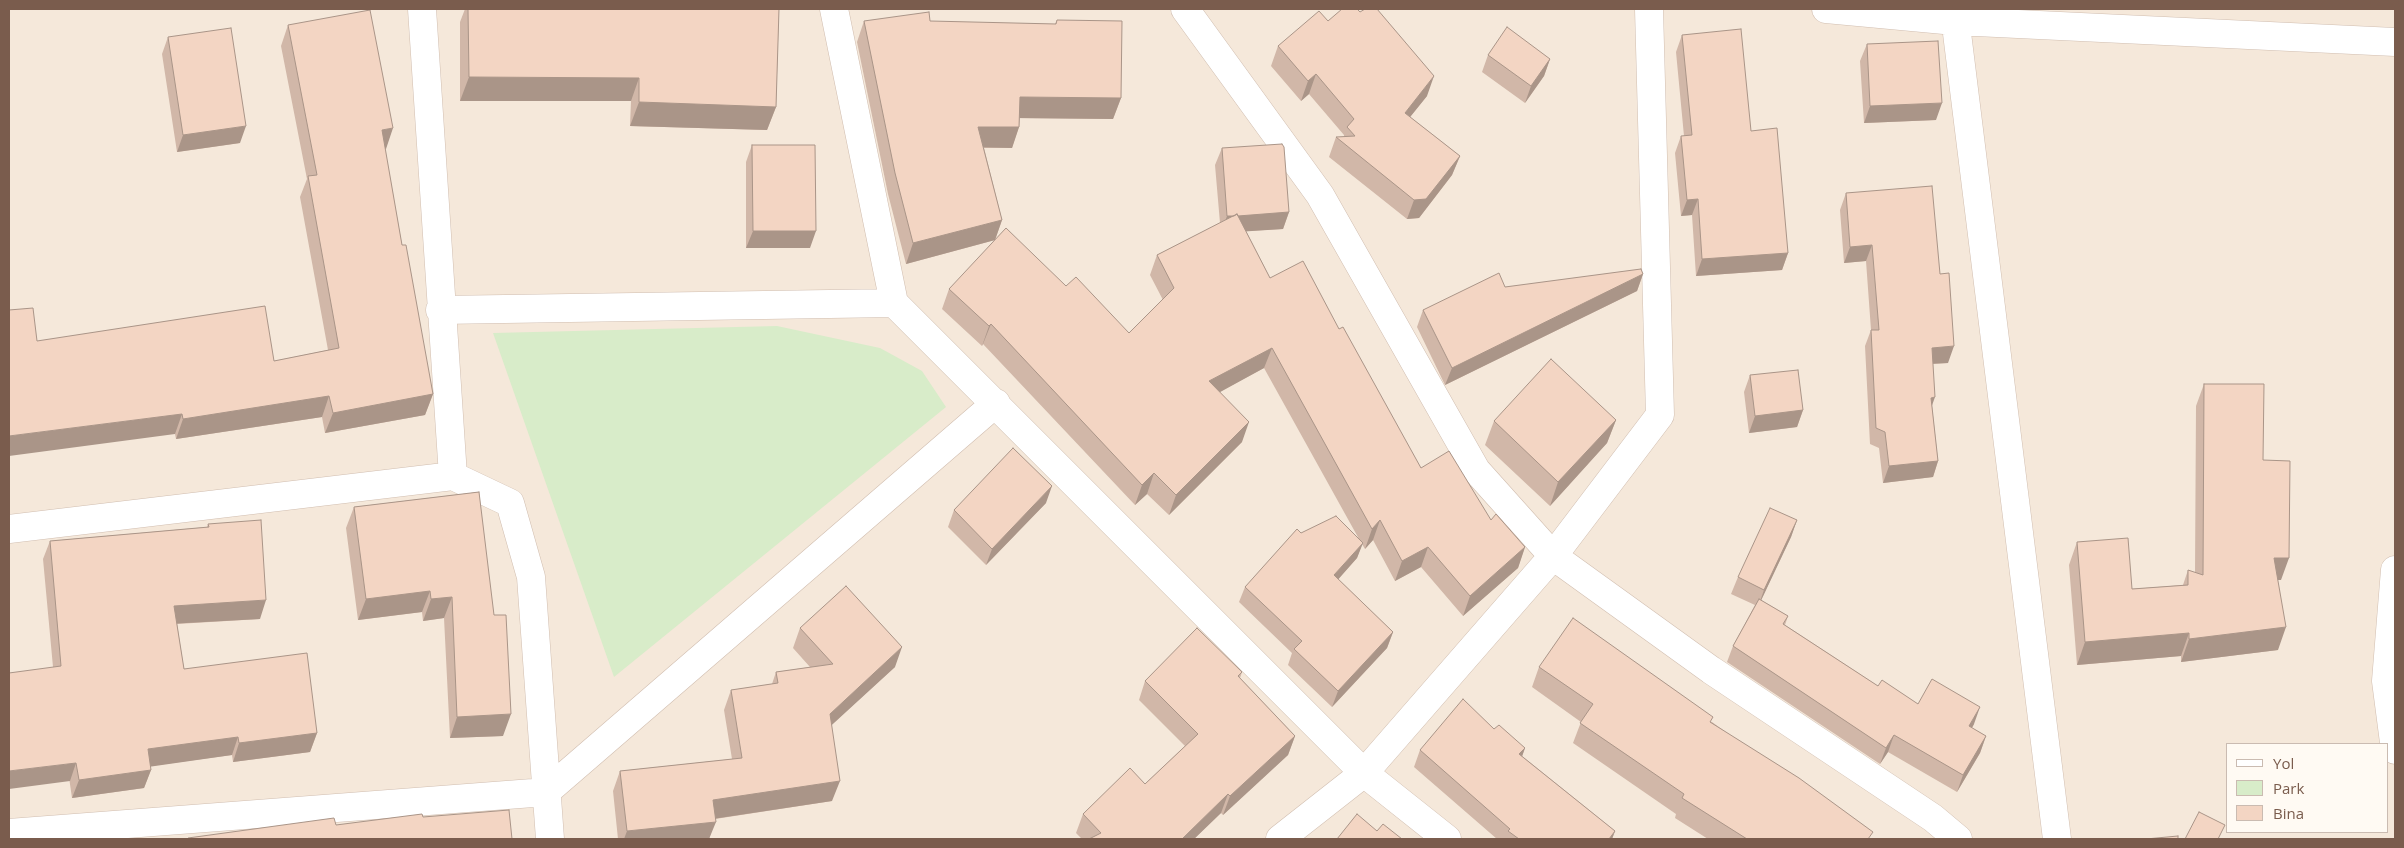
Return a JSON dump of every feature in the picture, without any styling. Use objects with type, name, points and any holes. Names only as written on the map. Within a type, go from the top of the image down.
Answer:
[{"type":"street","points":[[422,9],[440,310],[453,476]]},
{"type":"street","points":[[834,9],[894,303],[1364,773],[1448,839]]},
{"type":"street","points":[[1185,9],[1320,195],[1476,470],[1553,556],[1711,670],[1933,818],[1958,839]]},
{"type":"street","points":[[1280,839],[1364,773],[1553,556],[1660,415],[1649,9]]},
{"type":"street","points":[[1826,9],[2395,42]]},
{"type":"street","points":[[1955,15],[2057,839]]},
{"type":"street","points":[[440,310],[894,303]]},
{"type":"street","points":[[9,833],[546,792],[996,403]]},
{"type":"street","points":[[9,528],[453,476],[510,503],[531,576],[550,839]]},
{"type":"street","points":[[2395,570],[2391,681],[2395,750]]},
{"type":"shaded area","points":[[9,9],[2395,9],[2395,839],[9,839]]},
{"type":"green space","points":[[777,326],[880,348],[922,371],[946,407],[614,677],[493,333]]},
{"type":"building","points":[[468,9],[779,9],[776,107],[639,102],[639,78],[469,77]]},
{"type":"building","points":[[1342,9],[1357,9],[1360,12],[1365,9],[1377,9],[1434,76],[1405,113],[1460,156],[1426,199],[1414,200],[1336,137],[1355,136],[1347,127],[1354,119],[1316,74],[1308,81],[1278,46],[1319,11],[1328,21]]},
{"type":"building","points":[[370,10],[393,128],[382,130],[402,245],[406,245],[433,394],[333,413],[329,396],[183,419],[182,414],[9,436],[9,310],[33,308],[37,341],[265,306],[274,361],[339,348],[308,176],[317,175],[288,25]]},
{"type":"building","points":[[929,12],[930,21],[1056,24],[1057,20],[1122,21],[1121,98],[1020,97],[1019,127],[978,127],[1002,220],[913,243],[895,173],[864,21]]},
{"type":"building","points":[[1507,27],[1550,59],[1531,86],[1488,55]]},
{"type":"building","points":[[231,28],[246,126],[183,135],[168,37]]},
{"type":"building","points":[[1741,29],[1751,131],[1777,128],[1788,253],[1702,259],[1698,199],[1687,200],[1681,136],[1692,135],[1682,35]]},
{"type":"building","points":[[1938,41],[1942,103],[1870,106],[1867,44]]},
{"type":"building","points":[[1282,144],[1284,147],[1289,212],[1227,216],[1222,148]]},
{"type":"building","points":[[752,145],[815,145],[816,231],[753,231]]},
{"type":"building","points":[[1932,186],[1940,274],[1949,273],[1954,346],[1932,348],[1935,397],[1931,398],[1938,461],[1889,466],[1885,432],[1876,428],[1871,330],[1879,330],[1872,245],[1850,247],[1846,193]]},
{"type":"building","points":[[1237,214],[1270,278],[1303,261],[1339,329],[1343,327],[1421,468],[1449,451],[1491,520],[1496,514],[1525,547],[1470,596],[1428,547],[1402,561],[1380,520],[1372,529],[1272,348],[1209,381],[1249,422],[1176,495],[1154,473],[1142,485],[991,324],[989,326],[949,289],[1006,228],[1066,286],[1076,277],[1129,333],[1174,288],[1157,255]]},
{"type":"building","points":[[1641,269],[1643,274],[1452,368],[1423,310],[1499,273],[1505,287]]},
{"type":"building","points":[[1551,359],[1616,420],[1558,482],[1494,421]]},
{"type":"building","points":[[1798,370],[1803,410],[1755,416],[1750,375]]},
{"type":"building","points":[[2204,384],[2264,384],[2263,460],[2290,461],[2289,558],[2274,558],[2286,627],[2189,639],[2189,633],[2085,642],[2077,542],[2128,538],[2132,589],[2188,585],[2188,570],[2203,575]]},
{"type":"building","points":[[1013,448],[1052,486],[992,549],[954,510]]},
{"type":"building","points":[[479,492],[494,615],[506,615],[511,714],[457,717],[452,597],[431,599],[430,591],[366,599],[354,507]]},
{"type":"building","points":[[1770,508],[1797,520],[1764,590],[1738,577]]},
{"type":"building","points":[[1336,516],[1363,543],[1334,575],[1393,632],[1338,691],[1294,649],[1302,641],[1245,587],[1297,529],[1301,533]]},
{"type":"building","points":[[261,520],[266,600],[174,606],[184,669],[307,653],[317,733],[239,743],[238,737],[148,749],[151,770],[79,780],[76,763],[9,771],[9,673],[61,666],[50,541],[209,527],[208,524]]},
{"type":"building","points":[[846,586],[902,647],[830,714],[840,781],[713,800],[716,822],[627,831],[620,771],[742,758],[731,690],[778,683],[776,672],[833,664],[800,628]]},
{"type":"building","points":[[1759,599],[1788,616],[1783,624],[1878,686],[1882,680],[1918,704],[1932,679],[1980,707],[1969,726],[1986,736],[1963,775],[1894,735],[1886,748],[1733,646]]},
{"type":"building","points":[[1573,618],[1713,717],[1710,722],[1799,778],[1873,832],[1868,839],[1747,839],[1682,798],[1684,794],[1580,723],[1593,704],[1539,667]]},
{"type":"building","points":[[1197,628],[1242,672],[1238,676],[1295,736],[1230,796],[1228,794],[1182,839],[1089,839],[1101,833],[1083,814],[1130,768],[1145,784],[1198,734],[1145,681]]},
{"type":"building","points":[[1463,699],[1494,729],[1499,725],[1525,748],[1519,754],[1615,831],[1609,839],[1519,839],[1420,750]]},
{"type":"building","points":[[509,810],[512,839],[188,839],[334,818],[336,825],[422,814],[423,817]]},
{"type":"building","points":[[2199,812],[2225,825],[2218,839],[2185,839]]},
{"type":"building","points":[[1357,814],[1377,831],[1383,824],[1402,839],[1337,839]]},
{"type":"building","points":[[2178,836],[2178,839],[2146,839]]}]
